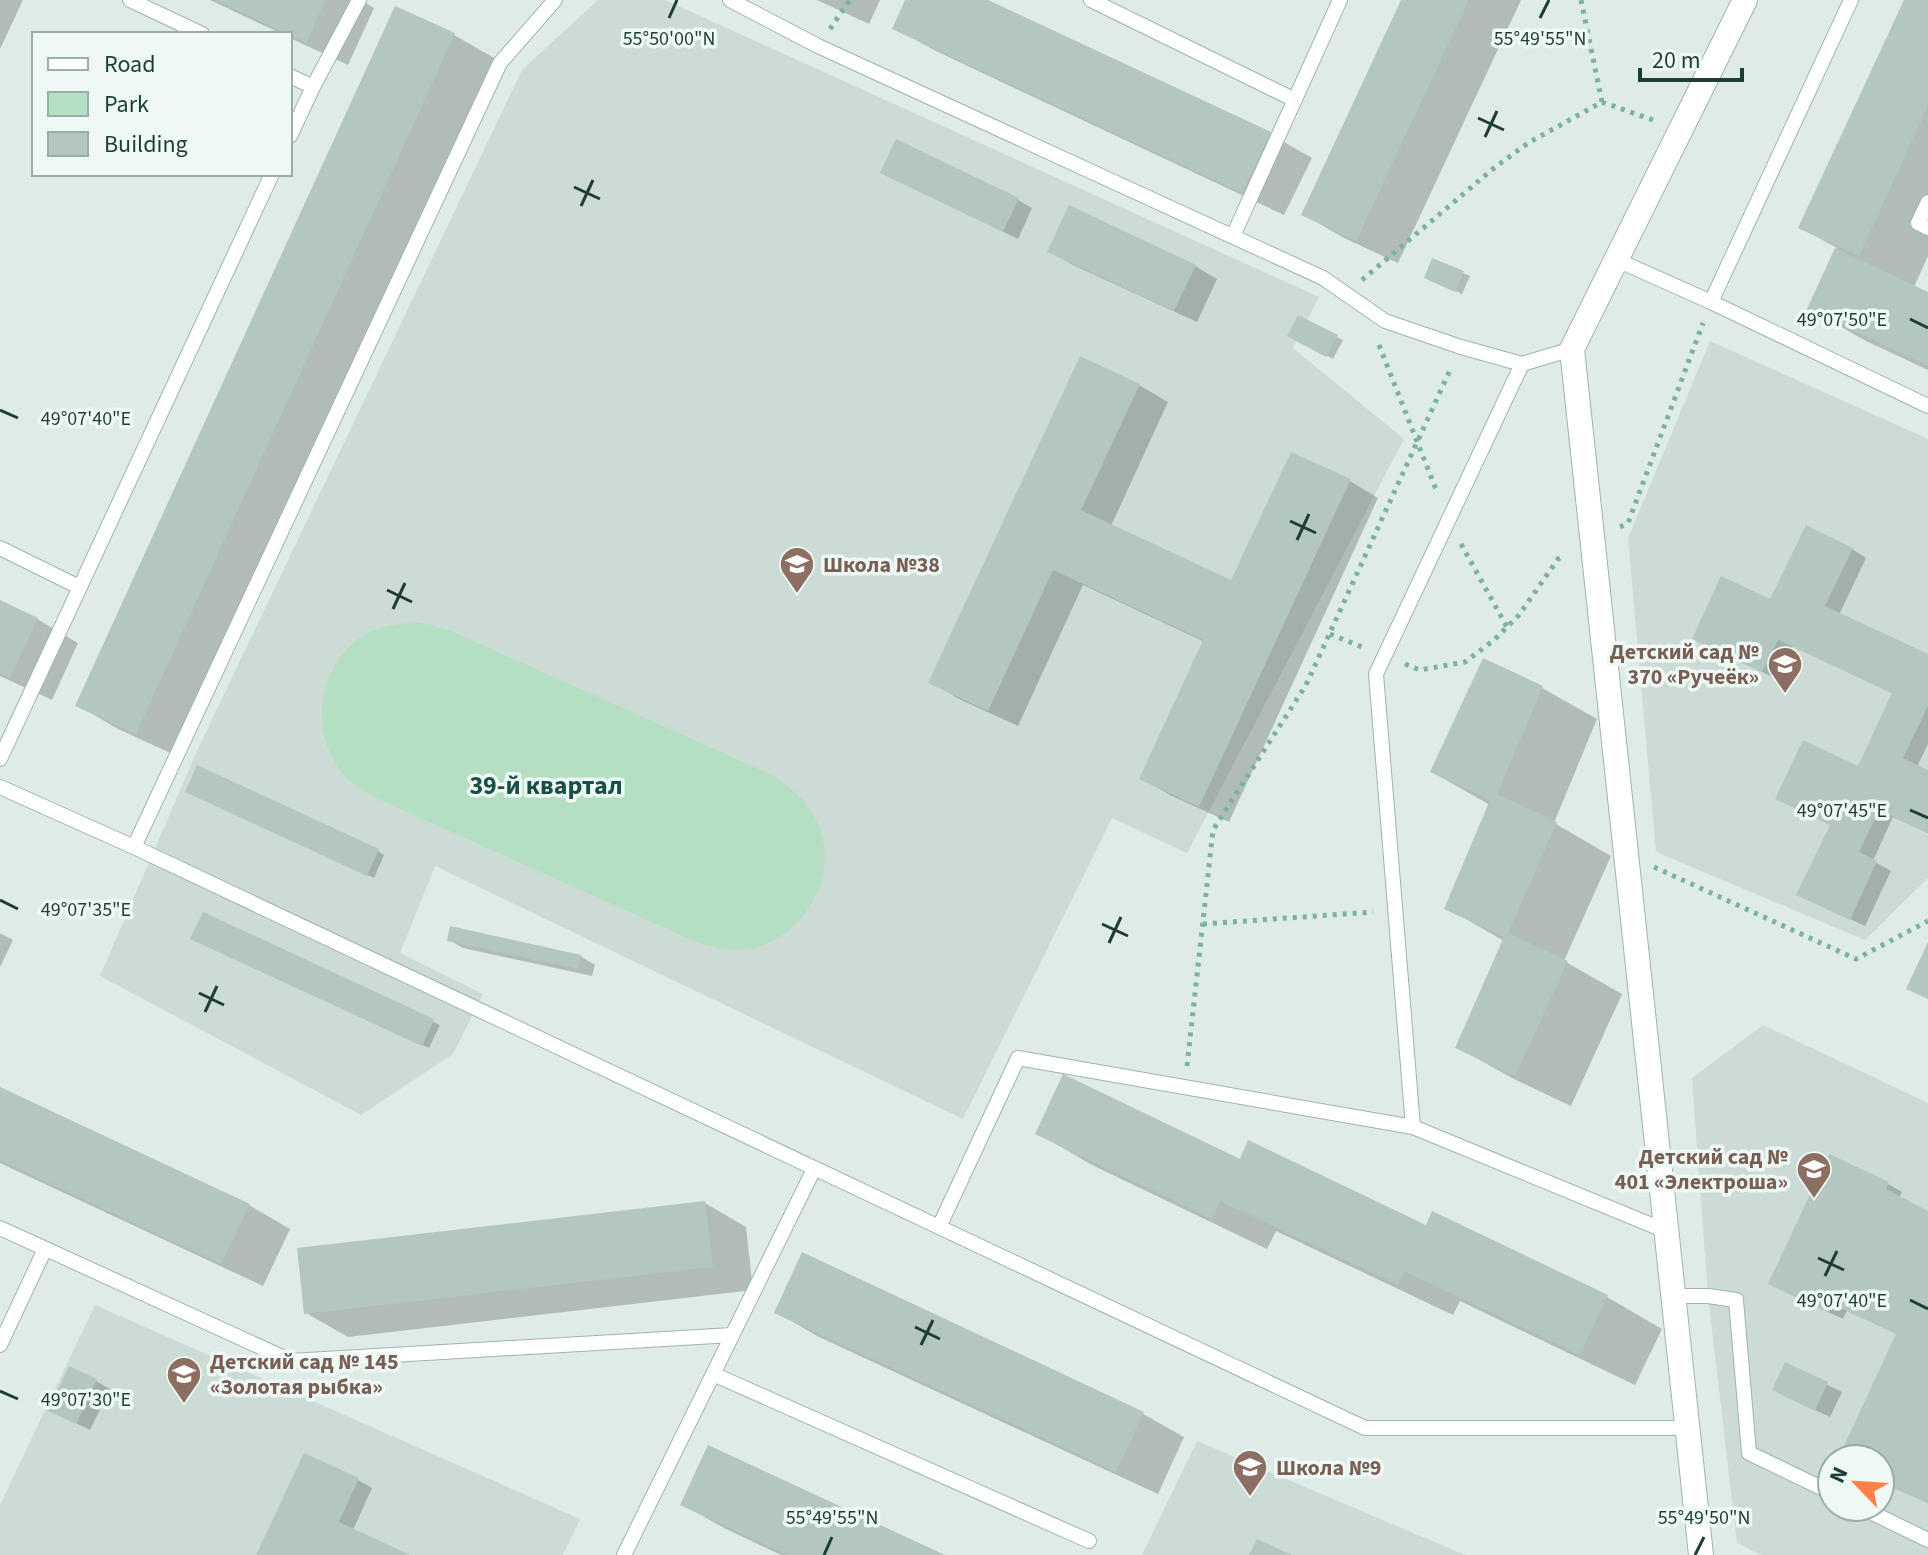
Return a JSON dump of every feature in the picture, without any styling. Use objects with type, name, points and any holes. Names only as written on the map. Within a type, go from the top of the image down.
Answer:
[{"type":"street","points":[[1707,1552],[1687,1428],[1572,349],[1745,0]]},
{"type":"lane","points":[[130,0],[198,32]]},
{"type":"lane","points":[[292,132],[359,0]]},
{"type":"lane","points":[[134,847],[500,63],[555,0]]},
{"type":"lane","points":[[730,0],[818,46],[1323,278],[1385,321],[1522,364],[1572,349]]},
{"type":"lane","points":[[1091,0],[1295,100]]},
{"type":"lane","points":[[1233,236],[1340,0]]},
{"type":"lane","points":[[1711,302],[1851,0]]},
{"type":"lane","points":[[292,77],[313,87]]},
{"type":"lane","points":[[0,759],[271,176]]},
{"type":"lane","points":[[1928,202],[1918,223],[1928,228]]},
{"type":"lane","points":[[1617,260],[1928,406]]},
{"type":"lane","points":[[1413,1127],[1376,674],[1522,364]]},
{"type":"lane","points":[[0,548],[79,587]]},
{"type":"lane","points":[[0,787],[134,847],[1365,1428],[1687,1428]]},
{"type":"lane","points":[[939,1227],[1018,1058],[1413,1127],[1666,1231]]},
{"type":"lane","points":[[624,1555],[814,1169]]},
{"type":"lane","points":[[0,1228],[291,1361],[732,1335]]},
{"type":"lane","points":[[0,1345],[45,1249]]},
{"type":"lane","points":[[1673,1296],[1736,1300],[1749,1453],[1816,1485]]},
{"type":"lane","points":[[713,1374],[1089,1541]]},
{"type":"lane","points":[[1893,1523],[1928,1540]]},
{"type":"path","points":[[818,46],[850,0]]},
{"type":"path","points":[[1581,0],[1602,102]]},
{"type":"path","points":[[1346,294],[1494,168],[1528,143],[1602,102],[1680,130]]},
{"type":"path","points":[[1330,634],[1420,670],[1465,662],[1494,640],[1519,615],[1558,559],[1628,523],[1711,302]]},
{"type":"path","points":[[1385,321],[1379,344],[1416,443],[1449,522],[1507,627]]},
{"type":"path","points":[[1185,1087],[1213,830],[1306,685],[1461,347]]},
{"type":"path","points":[[1626,854],[1856,959],[1928,921]]},
{"type":"path","points":[[1203,924],[1396,910]]},
{"type":"shaded area","name":"Школа №38","points":[[598,0],[665,0],[1319,297],[1293,348],[1404,439],[1187,853],[1112,818],[963,1119],[435,866],[400,953],[483,994],[453,1054],[361,1115],[100,976],[197,751],[522,70]]},
{"type":"shaded area","name":"Детский сад № 370 «Ручеёк»","points":[[1710,341],[1928,439],[1928,878],[1865,940],[1656,852],[1628,538]]},
{"type":"shaded area","name":"Детский сад № 401 «Электроша»","points":[[1763,1025],[1928,1103],[1928,1555],[1761,1555],[1737,1543],[1708,1296],[1692,1078]]},
{"type":"shaded area","name":"Детский сад № 145 «Золотая рыбка»","points":[[95,1305],[580,1519],[563,1555],[0,1555],[0,1505]]},
{"type":"shaded area","name":"Школа №9","points":[[1197,1441],[1465,1555],[1142,1555]]},
{"type":"green space","points":[[412,622],[451,631],[772,775],[796,793],[809,808],[822,836],[825,857],[822,877],[804,915],[789,930],[752,948],[730,950],[694,941],[374,797],[356,785],[340,770],[324,733],[322,713],[330,675],[353,644],[370,632]]},
{"type":"building","points":[[215,0],[326,0],[306,43],[292,36],[292,32],[283,32]]},
{"type":"building","points":[[905,0],[988,0],[1271,132],[1242,193],[892,29]]},
{"type":"building","points":[[1401,0],[1469,0],[1356,241],[1301,215]]},
{"type":"building","points":[[1904,0],[1928,0],[1928,106],[1859,256],[1798,228]]},
{"type":"building","points":[[395,6],[455,33],[136,734],[75,706]]},
{"type":"building","points":[[896,139],[1019,198],[1003,232],[880,173]]},
{"type":"building","points":[[1069,205],[1196,265],[1174,311],[1047,252]]},
{"type":"building","points":[[1835,248],[1928,292],[1928,366],[1807,309]]},
{"type":"building","points":[[1432,258],[1464,271],[1455,292],[1424,278]]},
{"type":"building","points":[[1298,315],[1338,335],[1326,357],[1287,336]]},
{"type":"building","points":[[1080,356],[1140,384],[1081,510],[1231,580],[1291,452],[1351,479],[1199,807],[1139,779],[1203,640],[1053,570],[988,711],[928,683]]},
{"type":"building","points":[[1806,525],[1853,548],[1825,606],[1928,654],[1928,706],[1903,758],[1928,770],[1928,833],[1879,810],[1859,852],[1877,861],[1850,920],[1796,895],[1830,825],[1775,799],[1803,740],[1858,766],[1892,693],[1778,640],[1762,672],[1692,639],[1721,576],[1770,599]]},
{"type":"building","points":[[0,600],[38,618],[10,678],[0,673]]},
{"type":"building","points":[[1483,658],[1543,686],[1497,794],[1557,822],[1508,933],[1568,961],[1515,1076],[1455,1048],[1504,937],[1444,909],[1490,800],[1430,772]]},
{"type":"building","points":[[197,765],[379,849],[367,876],[185,792]]},
{"type":"building","points":[[203,912],[434,1019],[422,1046],[190,939]]},
{"type":"building","points":[[450,926],[581,955],[578,969],[447,941]]},
{"type":"building","points":[[1928,942],[1928,999],[1906,989]]},
{"type":"building","points":[[1063,1074],[1240,1159],[1248,1140],[1426,1225],[1432,1211],[1608,1295],[1580,1355],[1404,1271],[1398,1285],[1220,1201],[1212,1219],[1035,1134]]},
{"type":"building","points":[[0,1087],[250,1204],[221,1264],[0,1160]]},
{"type":"building","points":[[1829,1154],[1889,1182],[1886,1189],[1928,1211],[1928,1503],[1896,1489],[1896,1443],[1845,1443],[1896,1334],[1832,1304],[1828,1312],[1768,1284]]},
{"type":"building","points":[[705,1201],[713,1267],[304,1314],[297,1248]]},
{"type":"building","points":[[802,1252],[1144,1412],[1116,1472],[774,1313]]},
{"type":"building","points":[[1785,1362],[1828,1382],[1815,1411],[1772,1390]]},
{"type":"building","points":[[69,1366],[97,1379],[76,1424],[48,1411]]},
{"type":"building","points":[[708,1445],[945,1555],[787,1555],[680,1505]]},
{"type":"building","points":[[304,1453],[359,1478],[339,1522],[410,1555],[256,1555]]},
{"type":"building","points":[[1257,1539],[1292,1555],[1249,1555]]},
{"type":"place","name":"Школа №38","points":[[797,595]]},
{"type":"place","name":"Детский сад № 370 «Ручеёк»","points":[[1785,695]]},
{"type":"place","name":"Детский сад № 401 «Электроша»","points":[[1814,1200]]},
{"type":"place","name":"Детский сад № 145 «Золотая рыбка»","points":[[184,1405]]},
{"type":"place","name":"Школа №9","points":[[1250,1498]]},
{"type":"district","name":"39-й квартал","points":[[546,785]]}]
